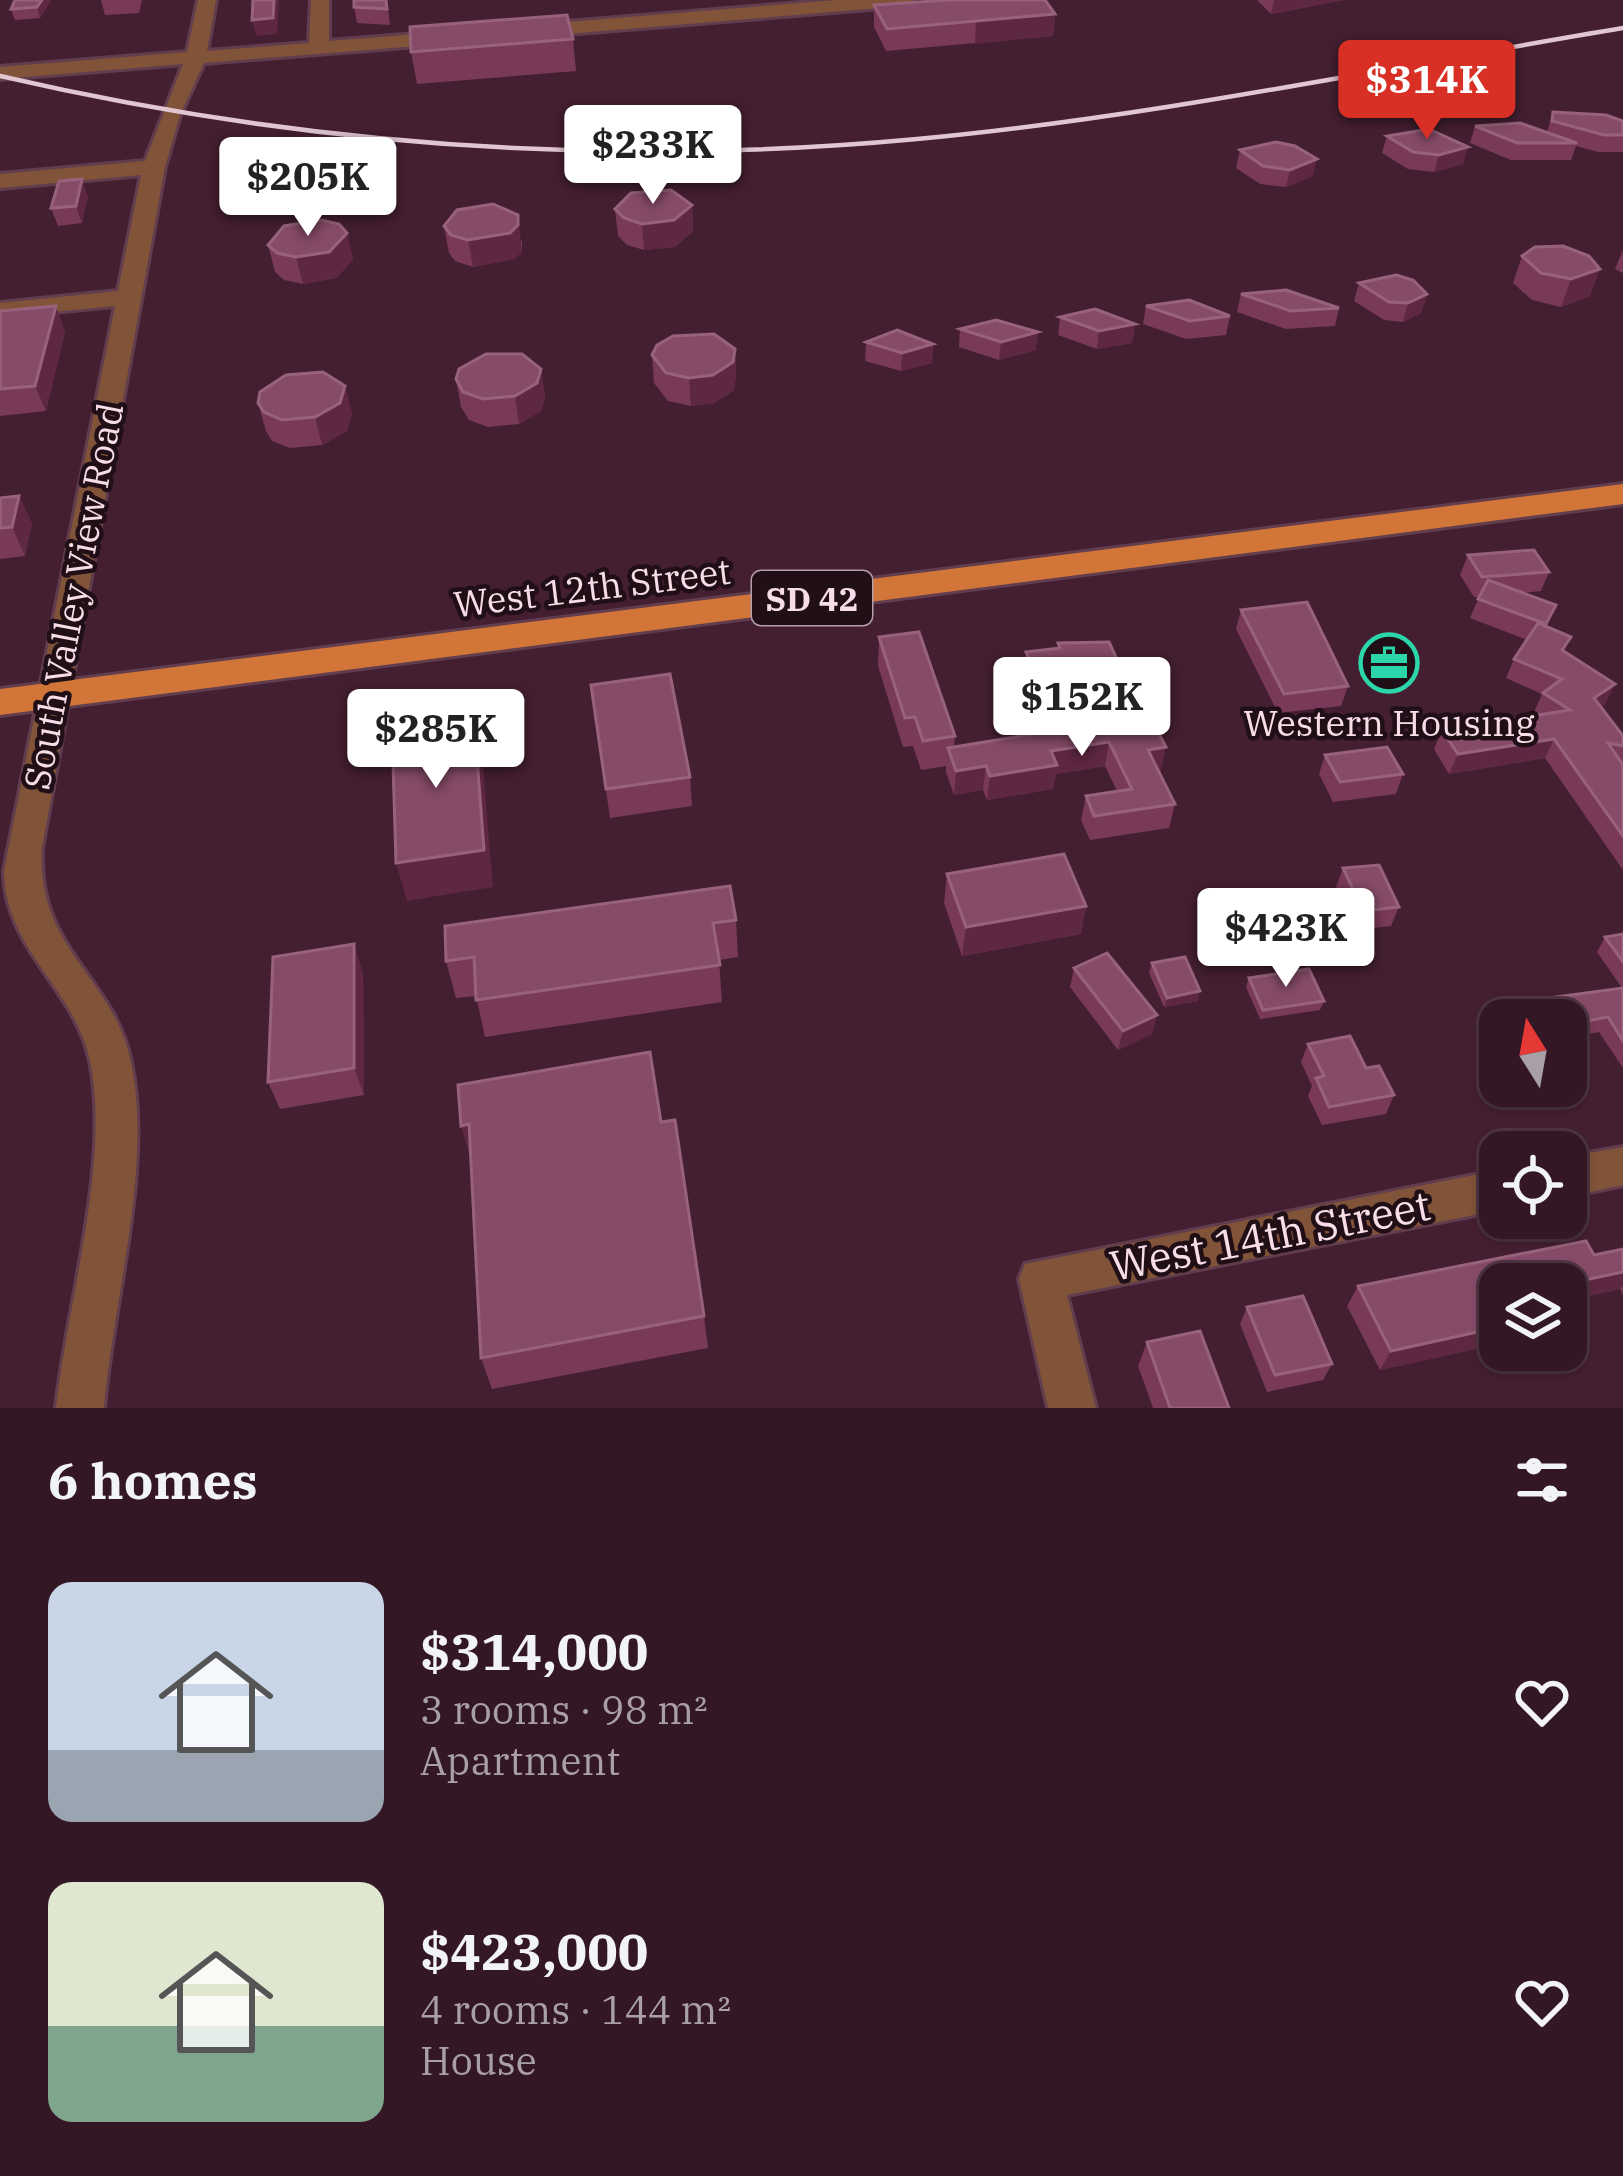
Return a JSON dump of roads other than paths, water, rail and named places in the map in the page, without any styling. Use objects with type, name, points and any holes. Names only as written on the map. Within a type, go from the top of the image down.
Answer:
[{"type":"main road","name":"West 12th Street","points":[[0,702],[1623,494]]},
{"type":"street","name":"South Valley View Road","points":[[80,1408],[84,1343],[114,1143],[111,1064],[99,1021],[54,956],[24,897],[24,848],[154,167],[170,115],[196,58],[207,0]]},
{"type":"street","points":[[319,48],[320,0]]},
{"type":"street","points":[[506,33],[808,4],[905,0]]},
{"type":"street","points":[[0,73],[483,34]]},
{"type":"street","points":[[0,181],[154,167]]},
{"type":"street","points":[[0,310],[130,297]]},
{"type":"street","points":[[1587,1173],[1623,1166]]},
{"type":"street","name":"West 14th Street","points":[[1072,1408],[1041,1279],[1479,1194]]},
{"type":"railway","points":[[0,76],[113,100],[341,134],[456,145],[685,151],[1006,130],[1623,28]]},
{"type":"place","name":"Western Housing","points":[[1389,663]]}]
